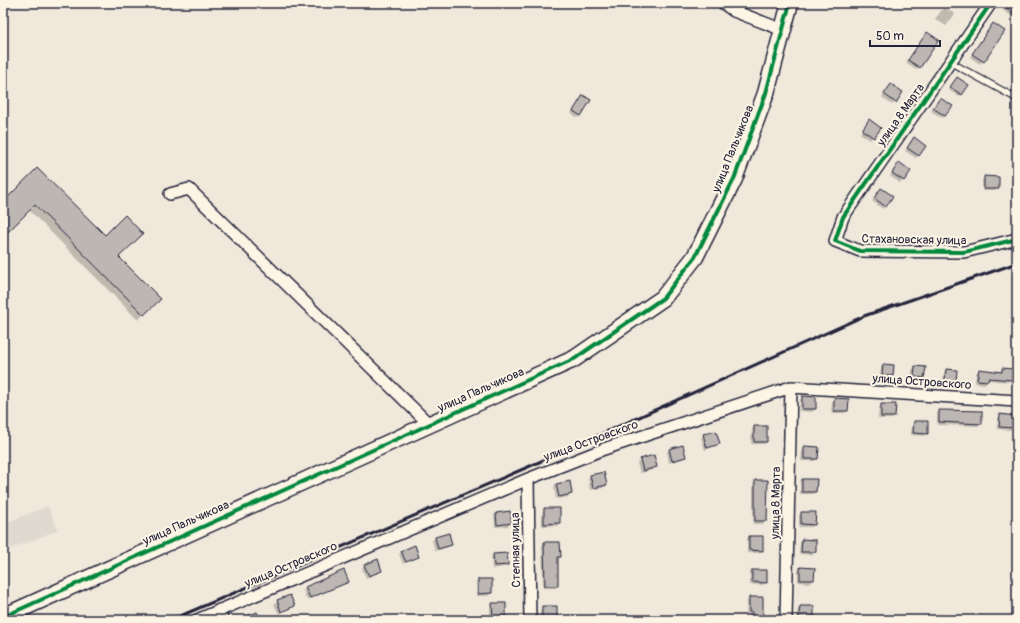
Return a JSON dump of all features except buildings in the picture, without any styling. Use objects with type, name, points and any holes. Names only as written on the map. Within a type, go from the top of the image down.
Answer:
[{"type":"street","points":[[723,3],[734,11],[783,30]]},
{"type":"street","name":"улица Пальчикова","points":[[3,616],[574,358],[663,298],[695,257],[734,179],[766,92],[790,3]]},
{"type":"street","name":"улица 8 Марта","points":[[835,241],[842,217],[991,3]]},
{"type":"street","points":[[170,194],[189,189],[429,424]]},
{"type":"street","name":"Стахановская улица","points":[[835,241],[860,251],[964,252],[1017,239]]},
{"type":"street","name":"улица 8 Марта","points":[[786,620],[792,387]]},
{"type":"street","name":"улица Островского","points":[[197,620],[221,615],[528,479],[604,449],[792,387],[1017,401]]},
{"type":"street","name":"Степная улица","points":[[528,479],[530,620]]},
{"type":"lane","points":[[950,62],[1014,97],[1017,94]]},
{"type":"shaded area","points":[[48,506],[58,530],[3,552],[3,524]]},
{"type":"railway","points":[[171,620],[528,467],[864,316],[1017,263]]},
{"type":"cycle path","points":[[3,617],[574,359],[663,298],[695,257],[734,179],[766,93],[790,3]]},
{"type":"cycle path","points":[[991,3],[843,217],[835,241],[860,251],[964,252],[1017,239]]}]
